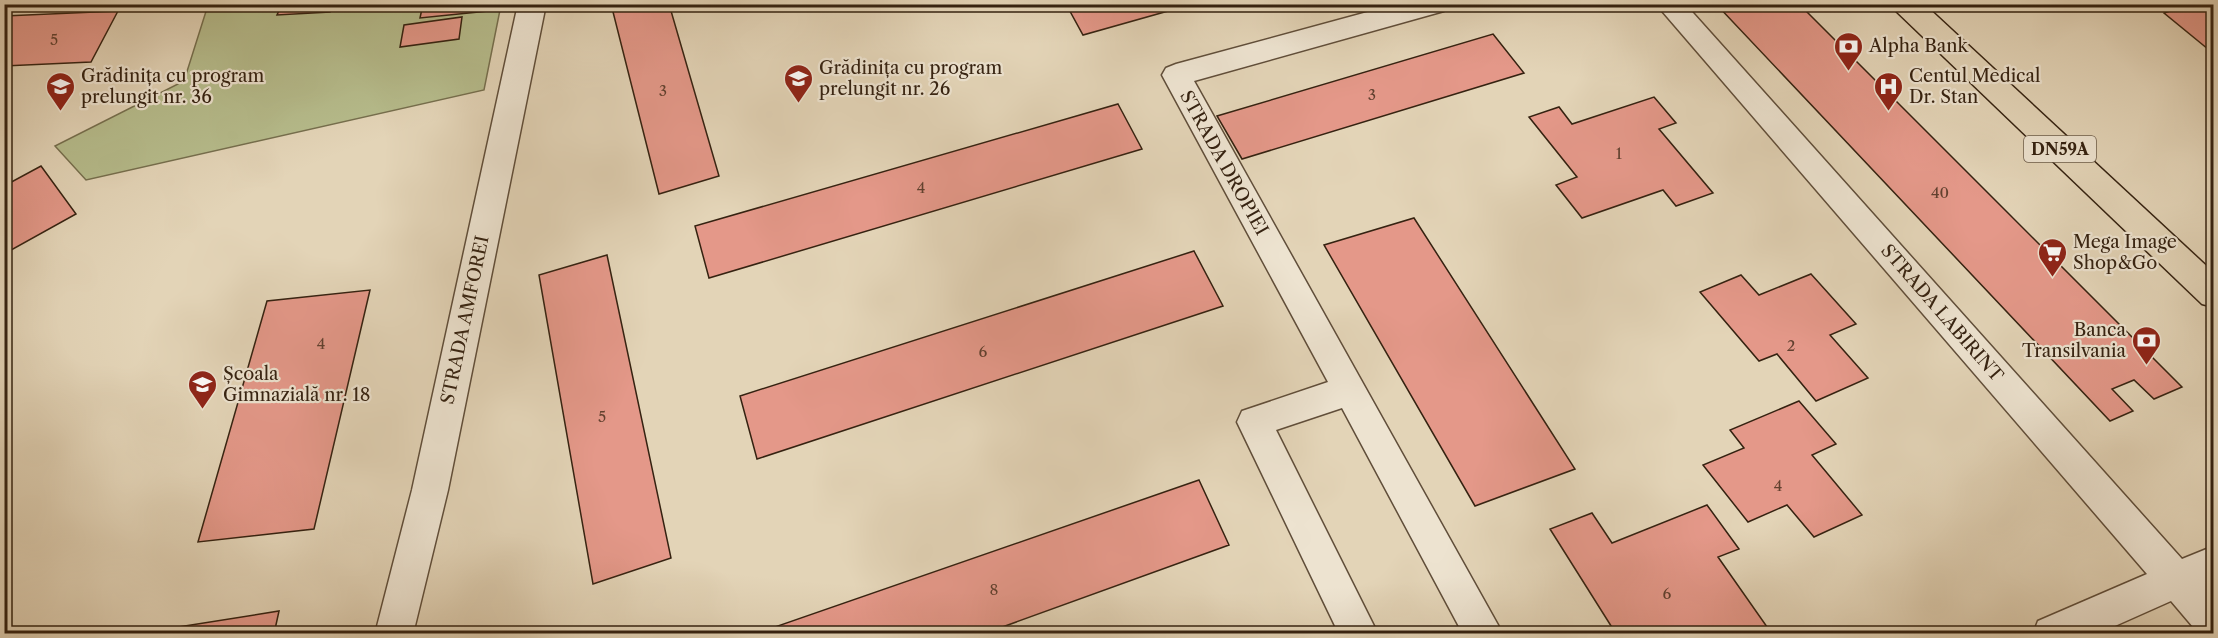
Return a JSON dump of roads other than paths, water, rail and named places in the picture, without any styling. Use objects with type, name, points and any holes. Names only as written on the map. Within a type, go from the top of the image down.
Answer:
[{"type":"main road","name":"DN59A","points":[[1906,4],[2214,294]]},
{"type":"street","name":"STRADA AMFOREI","points":[[394,633],[430,490],[532,4]]},
{"type":"street","name":"STRADA DROPIEI","points":[[1434,4],[1176,75],[1484,633]]},
{"type":"street","name":"STRADA LABIRINT","points":[[1669,4],[2214,622]]},
{"type":"street","points":[[1350,390],[1254,423],[1359,633]]},
{"type":"street","points":[[2052,633],[2214,563]]},
{"type":"place","name":"Alpha Bank","points":[[1848,72]]},
{"type":"place","name":"Grădinița cu program prelungit nr. 26","points":[[798,104]]},
{"type":"place","name":"Grădinița cu program prelungit nr. 36","points":[[60,112]]},
{"type":"place","name":"Centul Medical Dr. Stan","points":[[1888,112]]},
{"type":"place","name":"Mega Image Shop&Go","points":[[2052,278]]},
{"type":"place","name":"Banca Transilvania","points":[[2147,366]]},
{"type":"place","name":"Școala Gimnazială nr. 18","points":[[202,410]]}]
